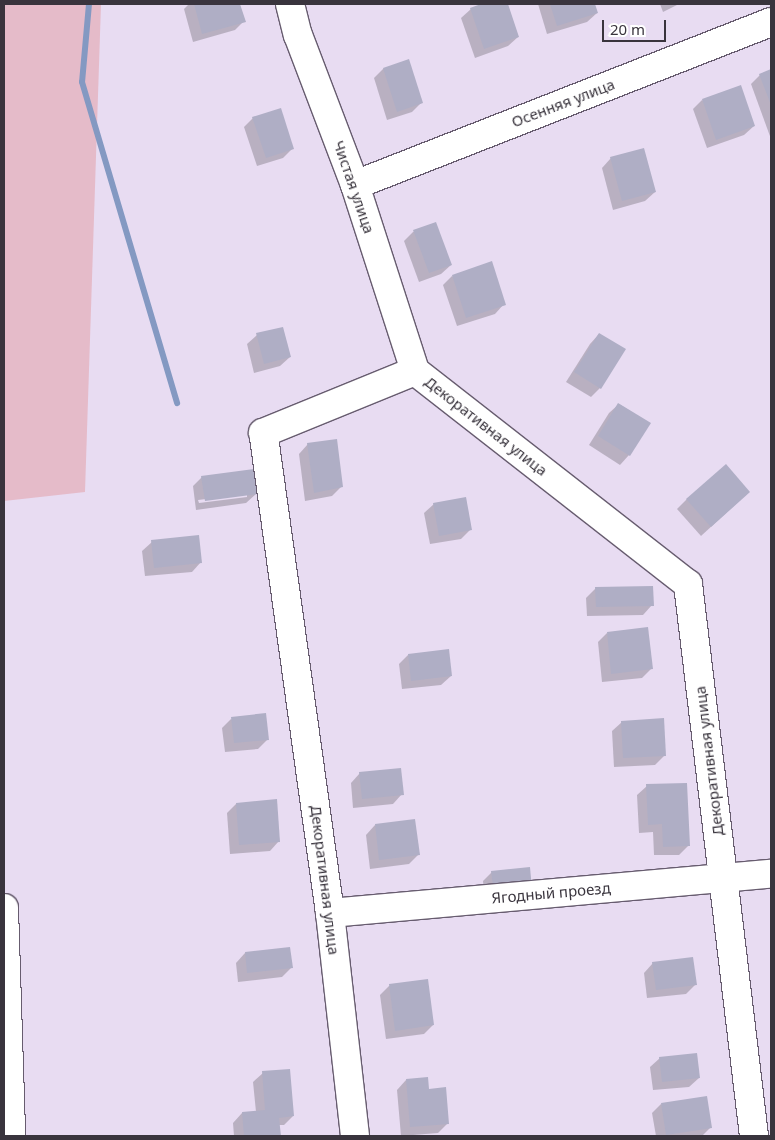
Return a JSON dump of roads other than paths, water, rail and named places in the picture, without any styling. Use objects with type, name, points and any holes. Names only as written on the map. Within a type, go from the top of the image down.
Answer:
[{"type":"street","name":"Чистая улица","points":[[290,4],[298,35],[355,185],[415,371]]},
{"type":"street","name":"Осенняя улица","points":[[355,185],[771,22]]},
{"type":"street","name":"Декоративная улица","points":[[355,1136],[330,913],[263,433],[415,371],[688,584],[754,1136]]},
{"type":"street","name":"Ягодный проезд","points":[[330,913],[771,874]]},
{"type":"street","points":[[4,908],[11,1136]]},
{"type":"waterway","points":[[89,4],[82,82],[177,403]]}]
